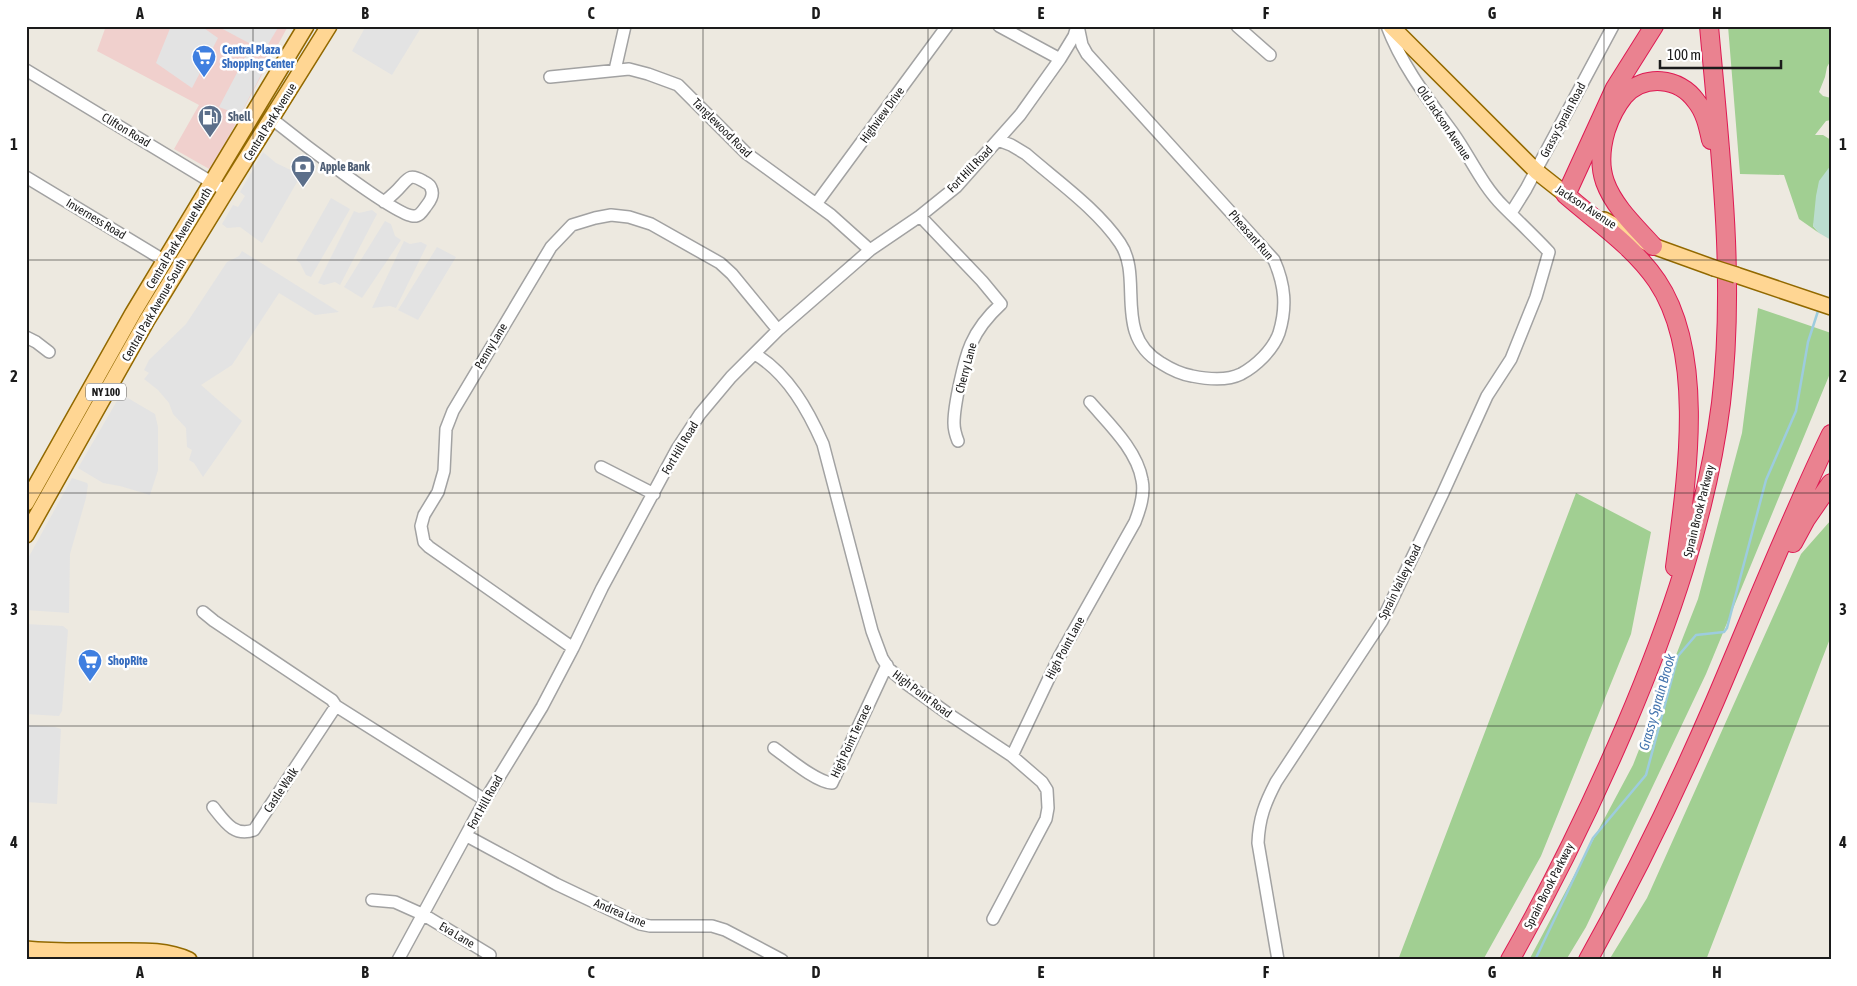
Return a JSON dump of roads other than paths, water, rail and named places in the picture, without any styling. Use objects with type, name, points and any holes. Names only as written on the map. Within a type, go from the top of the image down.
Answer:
[{"type":"highway","points":[[1654,26],[1612,93],[1566,195],[1623,245],[1650,272],[1668,301],[1681,337],[1686,379],[1687,454],[1683,508],[1668,615]]},
{"type":"highway","name":"Sprain Brook Parkway","points":[[1510,960],[1556,875],[1608,767],[1642,687],[1668,615],[1698,518],[1712,460],[1720,407],[1726,313],[1723,193],[1709,26]]},
{"type":"highway","points":[[1653,246],[1617,204],[1603,174],[1602,150],[1608,126],[1619,103],[1630,91],[1643,83],[1659,81],[1675,84],[1690,94],[1702,109],[1706,119],[1723,193]]},
{"type":"highway","points":[[1588,960],[1663,816],[1738,648],[1801,498],[1831,434]]},
{"type":"highway","points":[[1738,648],[1800,530],[1831,483]]},
{"type":"main road","name":"Central Park Avenue","points":[[219,186],[306,26]]},
{"type":"main road","name":"Central Park Avenue","points":[[219,186],[272,119],[330,26]]},
{"type":"main road","name":"Jackson Avenue","points":[[1391,26],[1536,171],[1595,215],[1653,246],[1831,307]]},
{"type":"main road","name":"Central Park Avenue North","points":[[26,503],[165,261],[219,186]]},
{"type":"main road","name":"Central Park Avenue South","points":[[26,536],[147,320],[219,186]]},
{"type":"main road","points":[[26,949],[147,951],[177,955],[189,960]]},
{"type":"street","points":[[615,70],[625,26]]},
{"type":"street","name":"Highview Drive","points":[[816,204],[947,26]]},
{"type":"street","points":[[999,26],[1060,59]]},
{"type":"street","name":"Fort Hill Road","points":[[398,960],[485,800],[542,707],[602,588],[677,449],[700,414],[731,377],[778,330],[870,250],[920,216],[956,187],[1020,115],[1060,59],[1074,36],[1077,26]]},
{"type":"street","name":"Pheasant Run","points":[[998,140],[1026,154],[1112,230],[1125,250],[1128,261],[1132,324],[1145,349],[1154,360],[1179,374],[1203,378],[1220,378],[1236,376],[1251,368],[1265,355],[1278,336],[1285,304],[1283,286],[1274,260],[1087,54],[1082,45],[1077,26]]},
{"type":"street","points":[[1237,26],[1270,55]]},
{"type":"street","name":"Old Jackson Avenue","points":[[1386,26],[1395,49],[1412,77],[1502,205],[1511,213]]},
{"type":"street","name":"Grassy Sprain Road","points":[[1511,213],[1536,171],[1613,26]]},
{"type":"street","name":"Tanglewood Road","points":[[550,77],[629,69],[678,85],[746,153],[831,215],[870,250]]},
{"type":"street","name":"Clifton Road","points":[[26,70],[219,186]]},
{"type":"street","points":[[272,119],[384,202]]},
{"type":"street","name":"Inverness Road","points":[[26,177],[165,261]]},
{"type":"street","name":"Sprain Valley Road","points":[[1278,960],[1258,843],[1259,823],[1266,802],[1276,782],[1382,621],[1444,494],[1487,396],[1511,359],[1536,297],[1549,252],[1511,213]]},
{"type":"street","name":"Penny Lane","points":[[573,648],[429,548],[424,542],[421,526],[424,515],[438,492],[444,471],[446,429],[452,411],[551,247],[572,225],[595,218],[611,215],[629,217],[651,224],[720,263],[732,274],[778,330]]},
{"type":"street","name":"Cherry Lane","points":[[920,216],[982,281],[1001,304],[979,330],[971,343],[966,359],[954,412],[954,425],[958,442]]},
{"type":"street","points":[[26,337],[49,352]]},
{"type":"street","name":"High Point Road","points":[[755,354],[778,372],[794,392],[811,416],[823,444],[872,632],[887,665],[907,684],[1012,756],[1042,782],[1048,790],[1046,819],[993,919]]},
{"type":"street","name":"High Point Lane","points":[[1012,756],[1059,657],[1135,522],[1141,506],[1142,481],[1138,466],[1128,448],[1090,402]]},
{"type":"street","points":[[602,466],[654,494]]},
{"type":"street","points":[[203,612],[332,700],[336,706],[485,800]]},
{"type":"street","name":"High Point Terrace","points":[[774,748],[816,777],[832,782],[887,665]]},
{"type":"street","name":"Castle Walk","points":[[214,807],[227,825],[246,833],[254,830],[336,706]]},
{"type":"street","name":"Andrea Lane","points":[[467,836],[556,884],[640,924],[650,926],[712,926],[725,930],[782,960]]},
{"type":"street","name":"Eva Lane","points":[[372,900],[395,902],[424,915],[490,954]]},
{"type":"waterway","name":"Grassy Sprain Brook","points":[[1535,960],[1593,838],[1646,775],[1678,656],[1696,635],[1724,632],[1727,628],[1766,480],[1796,411],[1808,342],[1818,311]]},
{"type":"place","name":"Central Plaza Shopping Center","points":[[204,78]]},
{"type":"place","name":"Shell","points":[[210,138]]},
{"type":"place","name":"Apple Bank","points":[[303,188]]},
{"type":"place","name":"ShopRite","points":[[90,682]]}]
